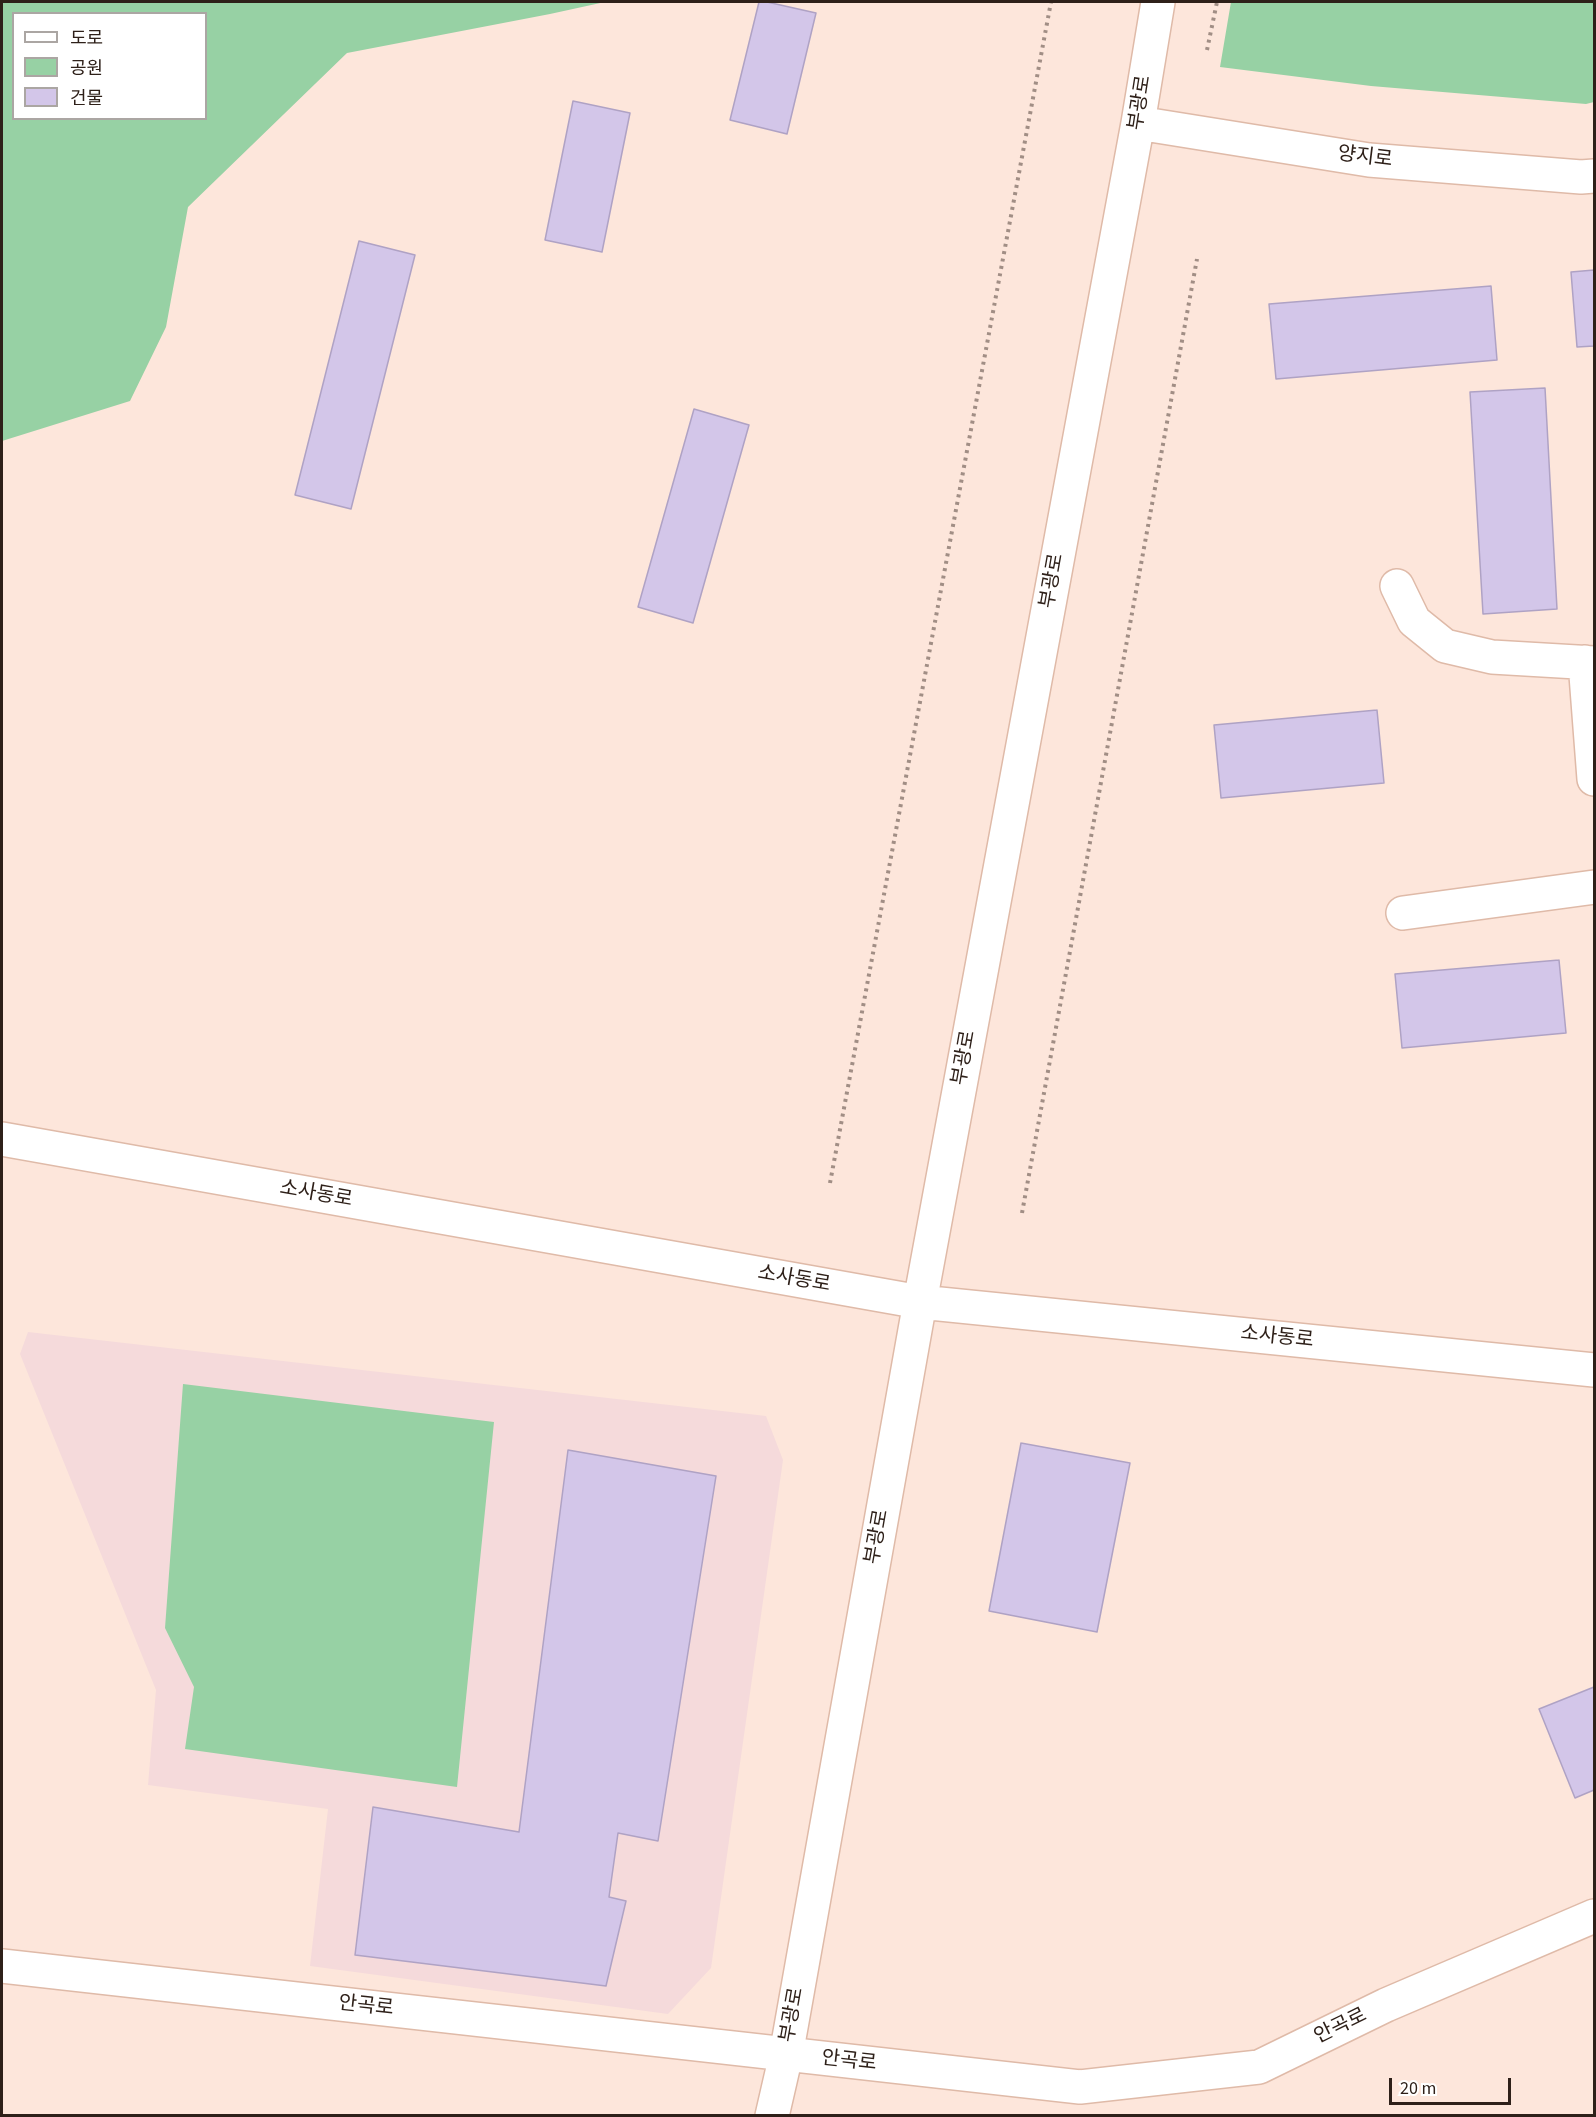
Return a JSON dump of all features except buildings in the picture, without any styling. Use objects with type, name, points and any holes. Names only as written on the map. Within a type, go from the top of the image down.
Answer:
[{"type":"street","name":"부광로","points":[[772,2115],[786,2055],[920,1302],[1138,123],[1158,2]]},
{"type":"street","name":"양지로","points":[[1138,123],[1369,160],[1581,177],[1594,176]]},
{"type":"street","points":[[1397,586],[1414,621],[1445,646],[1492,657],[1590,662],[1594,779]]},
{"type":"street","points":[[1403,913],[1594,887]]},
{"type":"street","name":"소사동로","points":[[2,1139],[920,1302],[1594,1370]]},
{"type":"street","name":"안곡로","points":[[2,1966],[1080,2087],[1259,2067],[1386,2005],[1594,1916]]},
{"type":"path","points":[[830,1183],[1051,2]]},
{"type":"path","points":[[1207,50],[1217,2]]},
{"type":"path","points":[[1022,1213],[1197,259]]},
{"type":"shaded area","points":[[28,1332],[766,1416],[783,1460],[711,1968],[668,2014],[310,1966],[328,1809],[148,1785],[156,1690],[20,1354]]},
{"type":"green space","points":[[2,2],[605,2],[347,53],[188,207],[166,327],[130,401],[2,441]]},
{"type":"green space","points":[[1231,2],[1594,2],[1594,102],[1586,104],[1371,86],[1220,67]]},
{"type":"green space","points":[[183,1384],[494,1422],[457,1787],[185,1749],[194,1687],[165,1628]]}]
